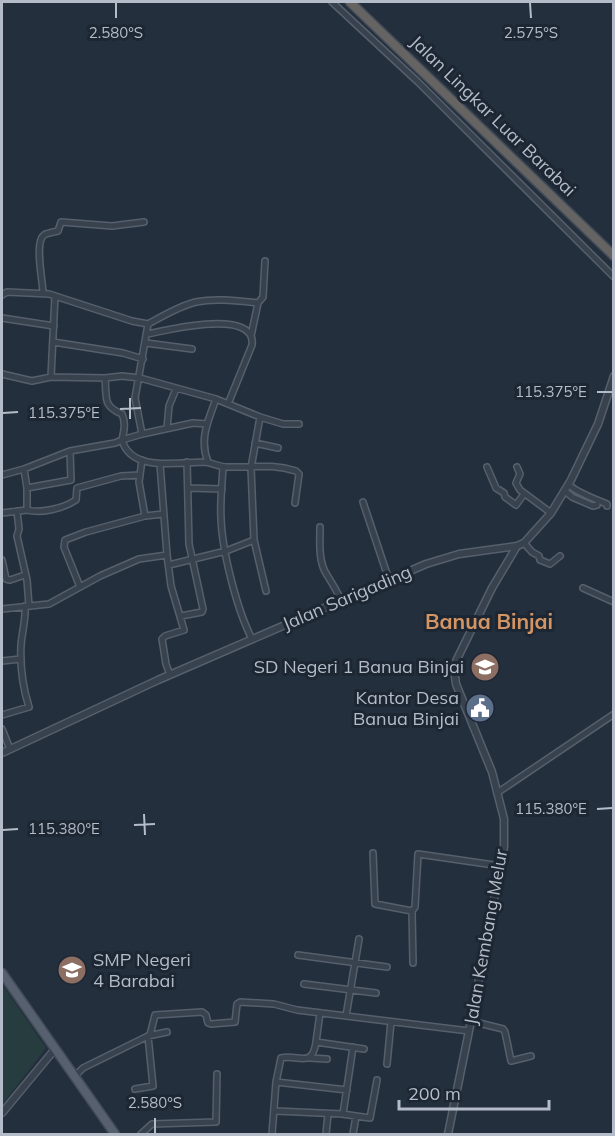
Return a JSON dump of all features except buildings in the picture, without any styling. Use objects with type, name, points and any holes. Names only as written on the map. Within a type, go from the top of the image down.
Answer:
[{"type":"highway","name":"Jalan Lingkar Luar Barabai","points":[[350,2],[614,256]]},
{"type":"main road","points":[[2,973],[115,1134]]},
{"type":"street","points":[[332,2],[418,82],[614,277]]},
{"type":"street","points":[[43,293],[40,241],[45,235],[58,231],[61,222],[112,226],[144,222]]},
{"type":"street","points":[[228,404],[252,345],[251,336],[258,303],[263,297],[265,261]]},
{"type":"street","points":[[2,298],[7,292],[43,293],[148,324],[196,302],[220,300],[258,303]]},
{"type":"street","points":[[51,377],[55,296]]},
{"type":"street","points":[[2,318],[54,326]]},
{"type":"street","points":[[142,434],[135,398],[148,324]]},
{"type":"street","points":[[148,334],[183,326],[229,324],[246,331],[251,336]]},
{"type":"street","points":[[53,342],[123,353],[143,359]]},
{"type":"street","points":[[146,343],[192,349]]},
{"type":"street","points":[[2,374],[27,381],[51,377],[140,378],[216,399],[260,417],[283,423],[299,424]]},
{"type":"street","points":[[560,556],[550,564],[540,560],[539,556],[520,544],[551,513],[566,488],[598,424],[614,376]]},
{"type":"street","points":[[105,378],[109,406],[122,414],[125,428],[122,440],[128,452],[142,460],[160,464],[208,462],[223,467],[251,468],[264,465],[283,467],[298,472],[295,503]]},
{"type":"street","points":[[167,428],[169,406],[176,389]]},
{"type":"street","points":[[208,462],[203,439],[216,399]]},
{"type":"street","points":[[260,417],[251,468],[254,540],[266,591]]},
{"type":"street","points":[[2,475],[69,451],[115,443],[167,428],[193,423],[207,424]]},
{"type":"street","points":[[255,443],[278,448]]},
{"type":"street","points":[[27,488],[71,480],[69,451]]},
{"type":"street","points":[[142,460],[139,482],[145,516]]},
{"type":"street","points":[[181,616],[203,611],[189,544],[187,462]]},
{"type":"street","points":[[160,464],[166,555],[171,586],[181,616],[183,631],[162,639],[170,675]]},
{"type":"street","points":[[223,467],[222,535],[234,586],[252,639]]},
{"type":"street","points":[[487,467],[496,488],[516,506],[524,494]]},
{"type":"street","points":[[517,467],[520,475],[516,483],[524,494],[551,513]]},
{"type":"street","points":[[24,469],[27,510]]},
{"type":"street","points":[[2,513],[27,510],[33,512],[64,506],[76,500],[77,488],[121,476],[140,475]]},
{"type":"street","points":[[188,488],[222,489]]},
{"type":"street","points":[[566,488],[572,497],[593,506],[597,505]]},
{"type":"street","points":[[566,488],[607,504],[607,506]]},
{"type":"street","points":[[363,502],[389,580]]},
{"type":"street","points":[[2,716],[28,708],[23,689],[25,684],[21,659],[27,606],[25,575],[17,536],[19,529],[17,512]]},
{"type":"street","points":[[80,587],[64,547],[65,540],[145,516],[163,514]]},
{"type":"street","points":[[321,527],[319,548],[326,574],[341,600]]},
{"type":"street","points":[[169,565],[226,551],[254,540]]},
{"type":"street","name":"Jalan Sarigading","points":[[2,753],[170,675],[426,564],[459,554],[520,544]]},
{"type":"street","name":"Jalan Kembang Melur","points":[[448,1134],[470,1031],[504,847],[504,819],[497,793],[488,761],[456,684],[454,669],[492,588],[520,544]]},
{"type":"street","points":[[2,609],[49,604],[139,559],[166,555]]},
{"type":"street","points":[[2,560],[6,579],[10,580],[25,575]]},
{"type":"street","points":[[583,588],[614,602]]},
{"type":"street","points":[[2,662],[21,659]]},
{"type":"street","points":[[497,793],[614,714]]},
{"type":"street","points":[[2,729],[10,749]]},
{"type":"street","points":[[374,853],[375,904],[412,911]]},
{"type":"street","points":[[413,963],[412,911],[415,907],[416,856],[418,854],[501,866]]},
{"type":"street","points":[[346,1016],[359,939]]},
{"type":"street","points":[[298,955],[387,967]]},
{"type":"street","points":[[304,984],[376,993]]},
{"type":"street","points":[[135,1089],[153,1086],[148,1036],[154,1017],[157,1015],[202,1012],[206,1015],[208,1023],[237,1022],[237,1004],[240,1002],[274,1004],[297,1010],[470,1031]]},
{"type":"street","points":[[310,1058],[314,1052],[320,1013]]},
{"type":"street","points":[[471,1021],[503,1029],[511,1061],[531,1056]]},
{"type":"street","points":[[387,1064],[391,1022]]},
{"type":"street","points":[[74,1077],[83,1068],[148,1036],[167,1032]]},
{"type":"street","points":[[316,1042],[364,1049]]},
{"type":"street","points":[[342,1114],[353,1047]]},
{"type":"street","points":[[2,1113],[26,1081],[55,1049]]},
{"type":"street","points":[[272,1134],[276,1082],[281,1057],[327,1059]]},
{"type":"street","points":[[216,1122],[217,1074]]},
{"type":"street","points":[[274,1109],[275,1111],[342,1114],[370,1118],[376,1080]]},
{"type":"street","points":[[276,1082],[347,1090]]},
{"type":"street","points":[[326,1134],[328,1113]]},
{"type":"street","points":[[353,1134],[356,1116]]},
{"type":"street","points":[[141,1134],[152,1124],[224,1122]]},
{"type":"green space","points":[[2,984],[46,1048],[2,1105]]},
{"type":"place","name":"SD Negeri 1 Banua Binjai","points":[[485,667]]},
{"type":"place","name":"Kantor Desa Banua Binjai","points":[[480,708]]},
{"type":"place","name":"SMP Negeri 4 Barabai","points":[[72,970]]},
{"type":"district","name":"Banua Binjai","points":[[489,622]]}]
